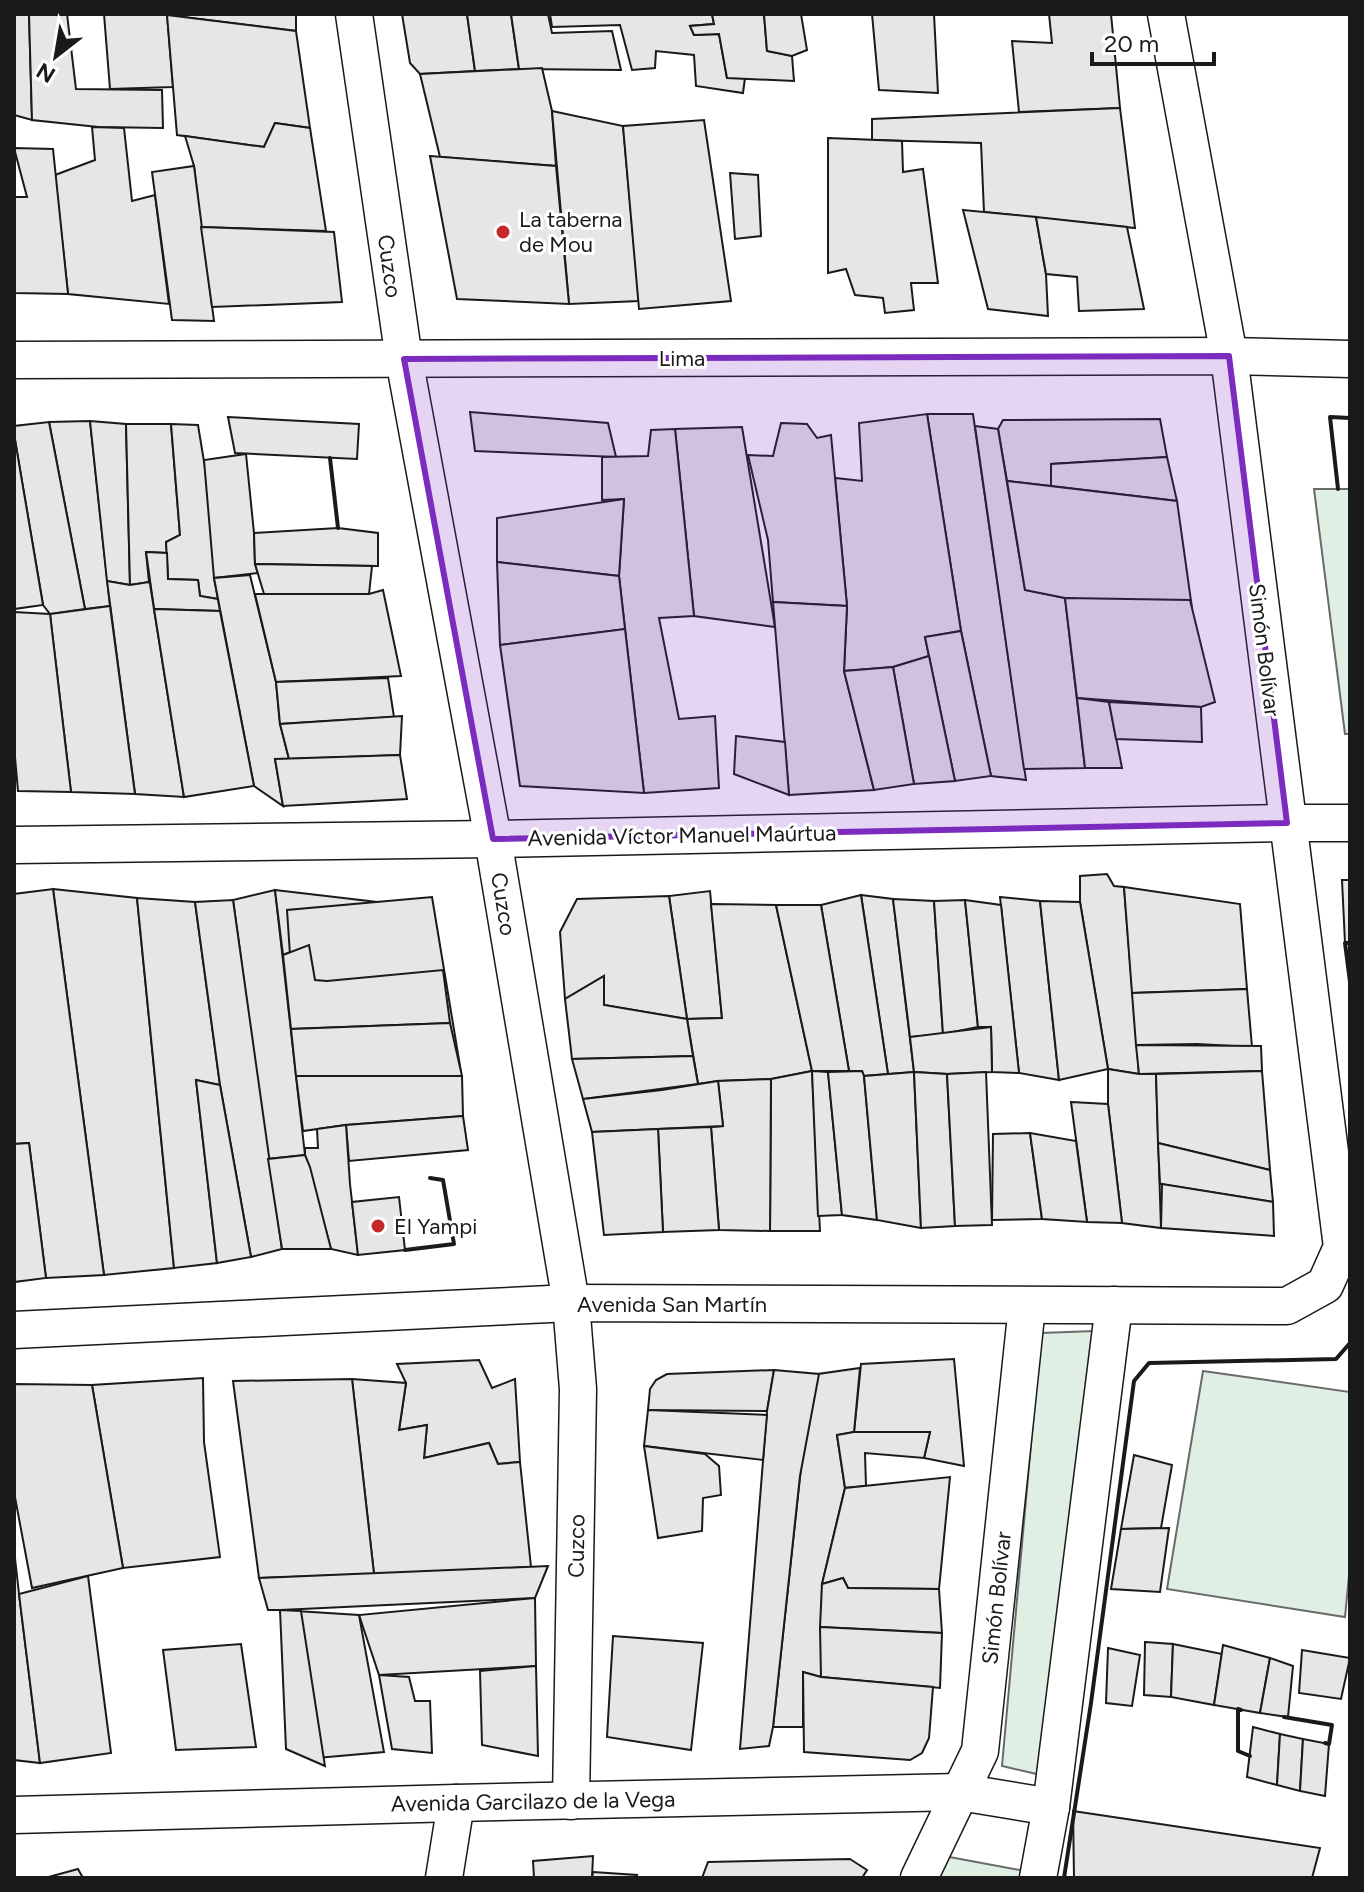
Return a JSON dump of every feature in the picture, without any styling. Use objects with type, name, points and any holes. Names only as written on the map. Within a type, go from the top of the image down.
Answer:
[{"type":"street","name":"Cuzco","points":[[354,14],[404,359],[493,839],[571,1303],[578,1389],[571,1801]]},
{"type":"street","name":"Simón Bolívar","points":[[1166,14],[1229,356],[1342,1247],[1325,1285]]},
{"type":"street","name":"Lima","points":[[14,360],[1229,356],[1350,359]]},
{"type":"street","name":"Avenida Víctor Manuel Maúrtua","points":[[14,845],[1350,823]]},
{"type":"street","name":"Avenida San Martín","points":[[14,1330],[571,1303],[1287,1306],[1325,1285]]},
{"type":"street","points":[[1038,1878],[1051,1807],[1114,1305]]},
{"type":"street","name":"Simón Bolívar","points":[[919,1878],[980,1751],[1027,1306]]},
{"type":"street","name":"Avenida Garcilazo de la Vega","points":[[14,1815],[960,1792],[1051,1807]]},
{"type":"street","points":[[444,1878],[456,1803]]},
{"type":"highlighted area","points":[[1229,356],[1287,823],[493,839],[404,359]]},
{"type":"green space","points":[[1314,489],[1350,489],[1350,734],[1345,734]]},
{"type":"green space","points":[[1094,1331],[1041,1775],[1002,1766],[1041,1333]]},
{"type":"green space","points":[[1203,1371],[1350,1392],[1350,1565],[1345,1617],[1167,1589]]},
{"type":"green space","points":[[944,1856],[1025,1871],[1023,1878],[934,1878]]},
{"type":"building","points":[[14,14],[29,14],[32,120],[14,115]]},
{"type":"building","points":[[29,14],[67,14],[76,89],[162,90],[163,128],[98,127],[32,120]]},
{"type":"building","points":[[104,14],[167,14],[173,87],[110,89]]},
{"type":"building","points":[[296,14],[296,31],[167,15]]},
{"type":"building","points":[[402,14],[467,14],[475,71],[420,74],[410,63]]},
{"type":"building","points":[[467,14],[511,14],[519,69],[475,71]]},
{"type":"building","points":[[511,14],[548,14],[552,33],[612,31],[621,70],[519,69]]},
{"type":"building","points":[[550,14],[712,14],[714,24],[690,26],[694,35],[719,34],[727,78],[745,78],[743,93],[696,86],[694,55],[656,51],[655,68],[632,70],[620,25],[552,27]]},
{"type":"building","points":[[712,14],[764,14],[767,51],[792,56],[794,81],[727,78],[719,34],[694,35],[690,26],[714,24]]},
{"type":"building","points":[[764,14],[801,14],[807,50],[792,56],[767,51]]},
{"type":"building","points":[[872,14],[934,14],[938,93],[879,90]]},
{"type":"building","points":[[1049,14],[1111,14],[1120,108],[1019,112],[1012,41],[1052,43]]},
{"type":"building","points":[[167,15],[296,31],[310,128],[275,123],[264,147],[177,135]]},
{"type":"building","points":[[542,68],[552,111],[556,166],[440,157],[420,74]]},
{"type":"building","points":[[1120,108],[1135,228],[984,212],[981,143],[872,140],[872,119]]},
{"type":"building","points":[[552,111],[623,126],[639,301],[569,304]]},
{"type":"building","points":[[704,120],[731,301],[639,309],[623,126]]},
{"type":"building","points":[[275,123],[310,128],[326,231],[201,227],[194,166],[185,136],[264,147]]},
{"type":"building","points":[[92,127],[124,128],[132,201],[155,195],[169,304],[68,294],[55,175],[95,160]]},
{"type":"building","points":[[828,138],[902,141],[903,172],[923,169],[938,283],[911,283],[914,310],[885,313],[883,298],[855,295],[846,269],[828,273]]},
{"type":"building","points":[[14,148],[53,149],[68,294],[14,293],[14,197],[27,197]]},
{"type":"building","name":"La taberna de Mou","points":[[430,156],[556,166],[569,304],[457,299]]},
{"type":"building","points":[[194,166],[214,321],[172,320],[152,172]]},
{"type":"building","points":[[730,173],[758,175],[761,236],[735,239]]},
{"type":"building","points":[[963,210],[1036,217],[1046,274],[1048,316],[988,309]]},
{"type":"building","points":[[1036,217],[1127,227],[1144,309],[1079,311],[1077,277],[1046,274]]},
{"type":"building","points":[[201,227],[334,232],[342,302],[212,307]]},
{"type":"building","points":[[470,412],[608,423],[616,457],[475,451]]},
{"type":"building","points":[[927,414],[973,414],[1026,780],[991,776],[961,631]]},
{"type":"building","points":[[927,414],[961,631],[925,637],[929,656],[893,667],[844,671],[847,606],[835,478],[862,481],[859,423]]},
{"type":"building","points":[[228,417],[359,424],[357,459],[235,453]]},
{"type":"building","points":[[1160,419],[1167,457],[1051,464],[1051,486],[1007,481],[998,429],[1003,420]]},
{"type":"building","points":[[90,421],[110,606],[85,609],[49,422]]},
{"type":"building","points":[[90,421],[126,424],[130,585],[107,581]]},
{"type":"building","points":[[49,422],[85,609],[50,614],[43,605],[14,434],[14,426]]},
{"type":"building","points":[[781,423],[807,424],[817,438],[831,435],[847,606],[773,602],[768,540],[748,455],[773,456]]},
{"type":"building","points":[[126,424],[171,424],[180,535],[166,542],[167,553],[146,552],[149,582],[130,585]]},
{"type":"building","points":[[171,424],[198,425],[223,577],[214,578],[218,599],[200,596],[198,580],[168,579],[166,542],[180,535]]},
{"type":"building","points":[[975,426],[998,429],[1025,590],[1065,598],[1085,768],[1024,769]]},
{"type":"building","points":[[742,427],[775,627],[694,616],[675,429]]},
{"type":"building","points":[[675,429],[694,616],[659,618],[679,719],[715,716],[719,788],[644,793],[619,576],[624,499],[602,500],[602,457],[648,456],[651,430]]},
{"type":"building","points":[[14,434],[43,605],[14,609]]},
{"type":"building","points":[[246,454],[258,573],[214,578],[204,460]]},
{"type":"building","points":[[1167,457],[1177,501],[1051,486],[1051,464]]},
{"type":"building","points":[[1007,481],[1177,501],[1192,608],[1065,598],[1025,590]]},
{"type":"building","points":[[624,499],[619,576],[497,562],[497,518]]},
{"type":"building","points":[[338,528],[378,533],[378,566],[255,564],[254,533]]},
{"type":"building","points":[[146,552],[167,553],[168,579],[198,580],[200,596],[218,599],[220,611],[154,609]]},
{"type":"building","points":[[497,562],[619,576],[625,629],[500,645]]},
{"type":"building","points":[[255,564],[372,566],[369,594],[264,594]]},
{"type":"building","points":[[250,575],[276,682],[280,724],[289,759],[275,759],[283,806],[254,786],[214,578]]},
{"type":"building","points":[[107,581],[150,584],[184,797],[135,794]]},
{"type":"building","points":[[383,590],[401,676],[276,682],[255,594],[369,594]]},
{"type":"building","points":[[1065,598],[1190,600],[1215,702],[1201,707],[1077,698]]},
{"type":"building","points":[[773,602],[847,606],[844,671],[874,790],[789,795]]},
{"type":"building","points":[[110,606],[135,794],[71,792],[50,614]]},
{"type":"building","points":[[154,609],[220,611],[254,786],[184,797]]},
{"type":"building","points":[[14,612],[50,614],[71,792],[18,791],[14,746]]},
{"type":"building","points":[[625,629],[644,793],[520,786],[500,645]]},
{"type":"building","points":[[961,631],[991,776],[955,781],[925,637]]},
{"type":"building","points":[[929,656],[955,781],[914,784],[893,667]]},
{"type":"building","points":[[893,667],[914,784],[874,790],[844,671]]},
{"type":"building","points":[[388,678],[394,717],[280,724],[276,682]]},
{"type":"building","points":[[1077,698],[1109,702],[1122,768],[1085,768]]},
{"type":"building","points":[[1109,702],[1201,707],[1202,742],[1116,739]]},
{"type":"building","points":[[402,716],[400,755],[289,759],[280,724]]},
{"type":"building","points":[[736,736],[785,742],[789,795],[734,774]]},
{"type":"building","points":[[400,755],[407,799],[283,806],[275,759]]},
{"type":"building","points":[[1107,874],[1114,886],[1124,887],[1139,1074],[1108,1069],[1080,902],[1080,876]]},
{"type":"building","points":[[1342,880],[1350,880],[1350,943],[1345,943]]},
{"type":"building","points":[[1124,887],[1240,904],[1247,989],[1132,993]]},
{"type":"building","points":[[53,889],[137,898],[174,1268],[104,1275]]},
{"type":"building","points":[[53,889],[104,1275],[46,1278],[29,1143],[14,1144],[14,894]]},
{"type":"building","points":[[275,890],[305,1155],[268,1159],[233,900]]},
{"type":"building","points":[[275,890],[420,907],[432,913],[443,970],[315,980],[309,945],[283,955]]},
{"type":"building","points":[[710,891],[722,1018],[687,1019],[669,896]]},
{"type":"building","points":[[861,895],[893,899],[914,1072],[888,1074]]},
{"type":"building","points":[[861,895],[888,1074],[864,1076],[862,1071],[849,1071],[821,905]]},
{"type":"building","points":[[669,896],[687,1019],[604,1005],[604,976],[565,999],[560,932],[577,899]]},
{"type":"building","points":[[432,897],[461,1072],[298,1074],[287,910]]},
{"type":"building","points":[[1000,897],[1040,901],[1059,1080],[1019,1073]]},
{"type":"building","points":[[137,898],[195,902],[220,1085],[196,1080],[217,1263],[174,1268]]},
{"type":"building","points":[[893,899],[934,901],[943,1034],[910,1037]]},
{"type":"building","points":[[233,900],[282,1249],[251,1257],[220,1085],[195,902]]},
{"type":"building","points":[[965,900],[978,1027],[943,1034],[934,901]]},
{"type":"building","points":[[965,900],[1001,905],[1019,1073],[992,1072],[991,1027],[978,1027]]},
{"type":"building","points":[[1040,901],[1080,902],[1108,1069],[1059,1080]]},
{"type":"building","points":[[711,904],[776,905],[812,1071],[771,1079],[698,1084],[687,1019],[722,1018]]},
{"type":"building","points":[[776,905],[821,905],[849,1071],[812,1071]]},
{"type":"building","points":[[309,945],[315,980],[443,970],[450,1023],[291,1029],[283,955]]},
{"type":"building","points":[[604,976],[604,1005],[687,1019],[693,1056],[572,1059],[565,999]]},
{"type":"building","points":[[1247,989],[1252,1047],[1136,1045],[1132,993]]},
{"type":"building","points":[[450,1023],[462,1076],[296,1076],[291,1029]]},
{"type":"building","points":[[991,1027],[992,1072],[914,1072],[910,1037]]},
{"type":"building","points":[[1136,1045],[1261,1046],[1262,1071],[1139,1074]]},
{"type":"building","points":[[693,1056],[698,1084],[583,1099],[572,1059]]},
{"type":"building","points":[[1108,1069],[1156,1074],[1161,1228],[1122,1223],[1108,1104]]},
{"type":"building","points":[[812,1071],[820,1231],[770,1231],[771,1079]]},
{"type":"building","points":[[812,1071],[828,1072],[842,1215],[818,1216]]},
{"type":"building","points":[[862,1071],[877,1220],[842,1215],[828,1072]]},
{"type":"building","points":[[1262,1071],[1270,1170],[1158,1143],[1156,1074]]},
{"type":"building","points":[[914,1072],[921,1228],[877,1220],[864,1076]]},
{"type":"building","points":[[914,1072],[947,1074],[955,1226],[921,1228]]},
{"type":"building","points":[[986,1072],[992,1225],[955,1226],[947,1074]]},
{"type":"building","points":[[296,1076],[462,1076],[463,1116],[303,1131]]},
{"type":"building","points":[[771,1079],[770,1231],[719,1230],[711,1127],[723,1126],[718,1081]]},
{"type":"building","points":[[196,1080],[220,1085],[251,1257],[217,1263]]},
{"type":"building","points":[[718,1081],[723,1126],[592,1132],[583,1099],[662,1090]]},
{"type":"building","points":[[1071,1102],[1108,1104],[1122,1223],[1087,1222]]},
{"type":"building","points":[[463,1116],[468,1150],[349,1161],[346,1125]]},
{"type":"building","points":[[346,1125],[358,1255],[331,1249],[305,1155],[305,1148],[318,1148],[317,1129]]},
{"type":"building","points":[[711,1127],[719,1230],[663,1232],[658,1129]]},
{"type":"building","points":[[658,1129],[663,1232],[604,1235],[592,1132]]},
{"type":"building","points":[[1030,1133],[1042,1219],[992,1220],[993,1134]]},
{"type":"building","points":[[1030,1133],[1076,1141],[1087,1222],[1042,1219]]},
{"type":"building","points":[[29,1143],[46,1278],[14,1282],[14,1144]]},
{"type":"building","points":[[1158,1143],[1270,1170],[1273,1202],[1160,1184]]},
{"type":"building","points":[[305,1155],[331,1249],[282,1249],[268,1159]]},
{"type":"building","points":[[1162,1184],[1273,1202],[1274,1236],[1161,1228]]},
{"type":"building","name":"El Yampi","points":[[399,1197],[405,1250],[358,1255],[352,1202]]},
{"type":"building","points":[[954,1359],[964,1466],[924,1458],[930,1432],[854,1432],[861,1364]]},
{"type":"building","points":[[479,1360],[492,1388],[515,1379],[520,1462],[498,1464],[489,1443],[424,1458],[427,1425],[399,1430],[406,1383],[397,1364]]},
{"type":"building","points":[[860,1368],[854,1432],[837,1435],[845,1488],[822,1584],[821,1677],[803,1672],[803,1727],[773,1727],[811,1375]]},
{"type":"building","points":[[774,1370],[767,1411],[648,1410],[650,1389],[656,1380],[667,1374]]},
{"type":"building","points":[[774,1370],[819,1374],[800,1476],[769,1746],[740,1749],[767,1411]]},
{"type":"building","points":[[203,1378],[204,1442],[220,1557],[123,1568],[92,1385]]},
{"type":"building","points":[[352,1379],[406,1383],[399,1430],[427,1425],[424,1458],[489,1443],[498,1464],[520,1462],[531,1567],[374,1574]]},
{"type":"building","points":[[352,1379],[374,1574],[259,1578],[233,1381]]},
{"type":"building","points":[[14,1384],[92,1385],[123,1568],[32,1588],[14,1492]]},
{"type":"building","points":[[648,1410],[767,1415],[763,1460],[644,1446]]},
{"type":"building","points":[[854,1432],[930,1432],[924,1458],[865,1453],[866,1486],[845,1488],[837,1435]]},
{"type":"building","points":[[644,1446],[705,1454],[719,1466],[721,1495],[703,1498],[702,1531],[658,1538]]},
{"type":"building","points":[[1134,1455],[1172,1465],[1161,1528],[1121,1529]]},
{"type":"building","points":[[950,1477],[939,1589],[848,1588],[843,1578],[822,1584],[845,1488]]},
{"type":"building","points":[[1169,1528],[1160,1592],[1111,1589],[1121,1529]]},
{"type":"building","points":[[14,1549],[19,1594],[40,1763],[14,1760]]},
{"type":"building","points":[[548,1566],[535,1598],[280,1610],[268,1610],[259,1578]]},
{"type":"building","points":[[88,1576],[111,1753],[40,1763],[19,1594]]},
{"type":"building","points":[[843,1578],[848,1588],[939,1589],[942,1633],[820,1627],[822,1584]]},
{"type":"building","points":[[535,1598],[536,1666],[379,1675],[359,1615]]},
{"type":"building","points":[[280,1610],[359,1615],[384,1752],[317,1758]]},
{"type":"building","points":[[280,1610],[301,1611],[325,1766],[286,1749]]},
{"type":"building","points":[[820,1627],[942,1633],[940,1688],[821,1677]]},
{"type":"building","points":[[613,1636],[703,1643],[691,1750],[607,1737]]},
{"type":"building","points":[[1145,1642],[1173,1644],[1171,1697],[1144,1695]]},
{"type":"building","points":[[241,1644],[256,1747],[176,1750],[163,1650]]},
{"type":"building","points":[[1173,1644],[1222,1654],[1214,1705],[1171,1697]]},
{"type":"building","points":[[1223,1645],[1270,1658],[1260,1713],[1214,1705]]},
{"type":"building","points":[[1108,1648],[1140,1655],[1132,1706],[1106,1703]]},
{"type":"building","points":[[1302,1650],[1350,1658],[1341,1699],[1299,1693]]},
{"type":"building","points":[[1270,1658],[1293,1666],[1288,1717],[1260,1713]]},
{"type":"building","points":[[536,1666],[538,1756],[482,1745],[480,1671]]},
{"type":"building","points":[[803,1672],[821,1677],[933,1687],[929,1738],[922,1753],[910,1760],[804,1752]]},
{"type":"building","points":[[379,1675],[409,1677],[415,1701],[430,1701],[432,1753],[392,1749]]},
{"type":"building","points":[[1253,1727],[1280,1734],[1277,1785],[1247,1777]]},
{"type":"building","points":[[1280,1734],[1303,1739],[1300,1791],[1277,1785]]},
{"type":"building","points":[[1303,1739],[1329,1744],[1325,1796],[1300,1791]]},
{"type":"building","points":[[1073,1811],[1320,1848],[1312,1878],[1074,1878]]},
{"type":"building","points":[[593,1856],[592,1878],[534,1878],[533,1861]]},
{"type":"building","points":[[850,1859],[867,1870],[862,1878],[702,1878],[708,1862]]},
{"type":"building","points":[[78,1869],[83,1878],[45,1878]]},
{"type":"building","points":[[593,1872],[637,1875],[636,1878],[592,1878]]},
{"type":"wall","points":[[1338,489],[1330,417],[1350,418]]},
{"type":"wall","points":[[330,458],[338,528]]},
{"type":"wall","points":[[1350,943],[1345,943],[1350,982]]},
{"type":"wall","points":[[405,1250],[454,1244],[443,1180],[430,1178]]},
{"type":"wall","points":[[1064,1878],[1134,1381],[1149,1363],[1336,1359],[1350,1343]]},
{"type":"wall","points":[[1241,1710],[1238,1709],[1238,1751],[1250,1756]]},
{"type":"wall","points":[[1284,1717],[1332,1725],[1329,1744],[1325,1743]]},
{"type":"place","name":"La taberna de Mou","points":[[503,232]]},
{"type":"place","name":"El Yampi","points":[[378,1226]]}]
